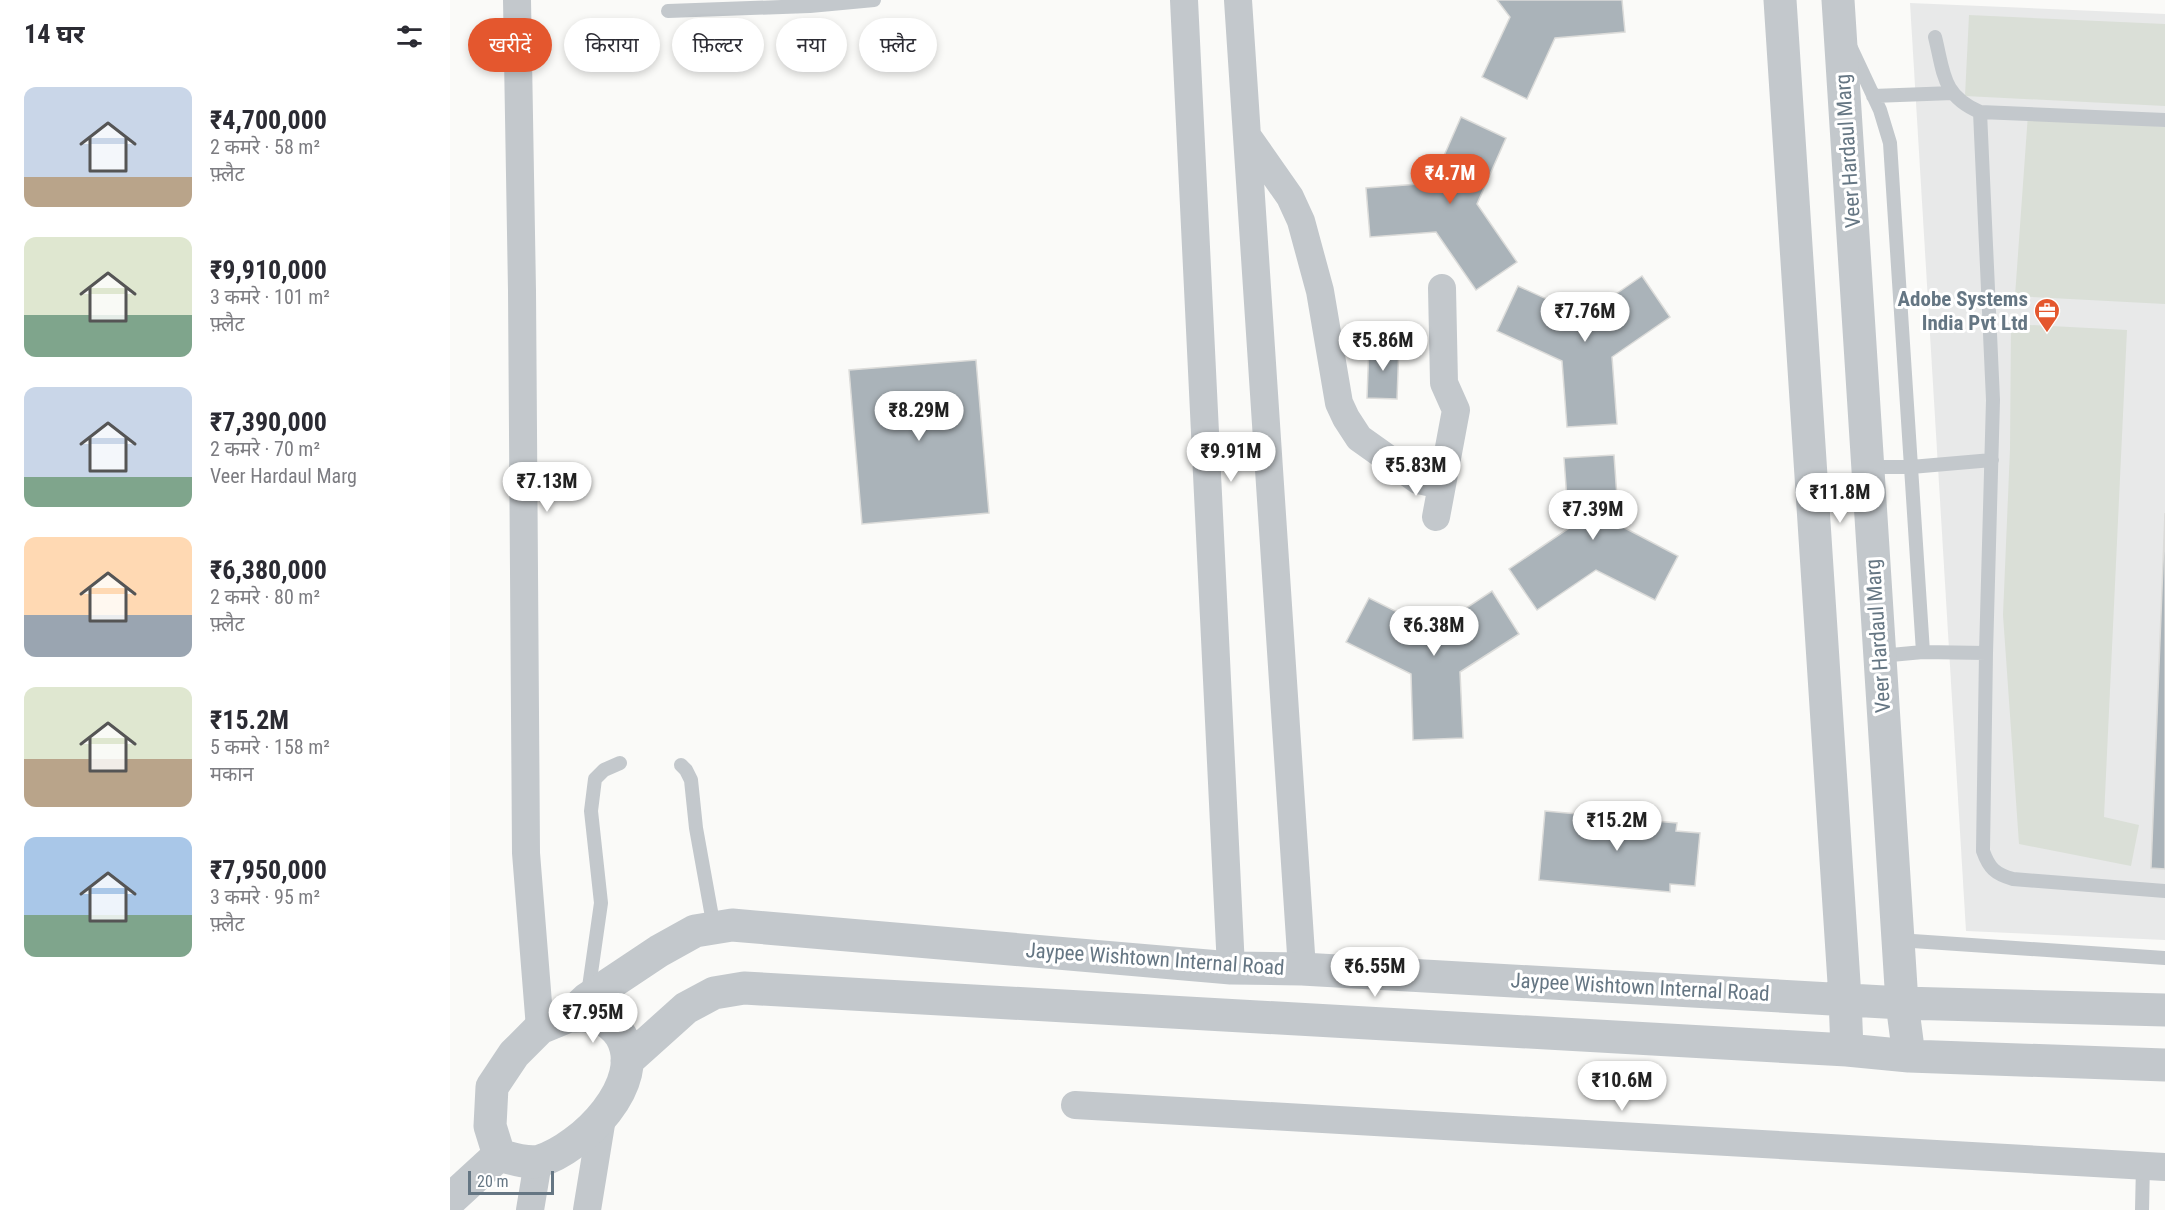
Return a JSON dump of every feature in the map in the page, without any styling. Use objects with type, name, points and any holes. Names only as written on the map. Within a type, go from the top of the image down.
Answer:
[{"type":"street","points":[[450,1200],[499,1155],[538,1162],[569,1146],[602,1118],[625,1079],[627,1061],[627,1047],[616,1028],[597,1017],[565,1014],[526,853],[522,315],[516,0]]},
{"type":"street","points":[[1184,0],[1231,968]]},
{"type":"street","points":[[1238,0],[1302,969]]},
{"type":"street","points":[[1780,0],[1845,998],[1846,1050]]},
{"type":"street","name":"Veer Hardaul Marg","points":[[1839,12],[1902,1002],[1909,1056]]},
{"type":"street","points":[[1247,135],[1290,197],[1301,221],[1320,291],[1340,403],[1346,418],[1359,438],[1385,458],[1418,480],[1442,485]]},
{"type":"street","points":[[1436,517],[1456,410],[1444,383],[1442,288]]},
{"type":"street","name":"Jaypee Wishtown Internal Road","points":[[499,1155],[490,1126],[492,1087],[514,1054],[565,1014],[659,951],[695,931],[732,925],[1231,968],[1302,969],[1902,1002],[2165,1010]]},
{"type":"street","points":[[627,1061],[686,1008],[714,993],[744,988],[1846,1050],[1909,1056],[2165,1065]]},
{"type":"street","points":[[1076,1105],[2154,1166]]},
{"type":"street","points":[[587,1210],[602,1118]]},
{"type":"street","points":[[530,1210],[538,1162]]},
{"type":"lane","points":[[668,11],[810,6],[873,0]]},
{"type":"lane","points":[[1839,12],[1880,110],[1890,143],[1923,652]]},
{"type":"lane","points":[[1935,36],[1946,80],[1953,93],[1964,105],[1980,112],[2165,120]]},
{"type":"lane","points":[[1873,96],[1953,93]]},
{"type":"lane","points":[[1980,112],[1993,368],[1983,851],[1989,867],[2000,876],[2013,879],[2165,891]]},
{"type":"lane","points":[[1867,468],[1911,467],[1992,460]]},
{"type":"lane","points":[[1879,656],[1923,652],[1986,653]]},
{"type":"lane","points":[[565,1014],[601,903],[591,812],[595,779],[604,770],[620,763]]},
{"type":"lane","points":[[681,765],[691,780],[696,828],[714,928]]},
{"type":"lane","points":[[1898,940],[2165,958]]},
{"type":"lane","points":[[2142,1210],[2154,1166]]},
{"type":"shaded area","name":"Adobe Systems India Pvt Ltd","points":[[1910,3],[2165,14],[2165,940],[1966,931]]},
{"type":"shaded area","points":[[1969,15],[2165,24],[2165,106],[1965,96]]},
{"type":"shaded area","points":[[2028,114],[2165,127],[2165,304],[2015,296]]},
{"type":"shaded area","points":[[2011,324],[2127,330],[2104,817],[2139,825],[2131,866],[2019,844],[2003,615],[2010,449]]},
{"type":"building","points":[[1497,0],[1622,0],[1625,32],[1555,38],[1527,99],[1482,77],[1510,17]]},
{"type":"building","points":[[1461,117],[1506,138],[1477,204],[1517,262],[1476,290],[1436,232],[1370,237],[1366,188],[1432,183]]},
{"type":"building","points":[[1642,276],[1670,317],[1612,357],[1617,424],[1567,427],[1562,361],[1497,331],[1518,286],[1584,316]]},
{"type":"building","points":[[1369,344],[1399,345],[1397,399],[1367,398]]},
{"type":"building","points":[[976,360],[989,513],[862,524],[849,370]]},
{"type":"building","points":[[1614,455],[1619,525],[1678,556],[1655,600],[1596,570],[1537,610],[1509,569],[1569,528],[1564,458]]},
{"type":"building","points":[[2165,513],[2165,869],[2151,868]]},
{"type":"building","points":[[1492,591],[1519,634],[1460,672],[1463,738],[1413,740],[1411,674],[1346,642],[1369,598],[1433,630]]},
{"type":"building","points":[[1545,811],[1677,823],[1676,831],[1700,833],[1695,886],[1670,884],[1670,892],[1539,880]]},
{"type":"place","name":"Adobe Systems India Pvt Ltd","points":[[2047,334]]}]
